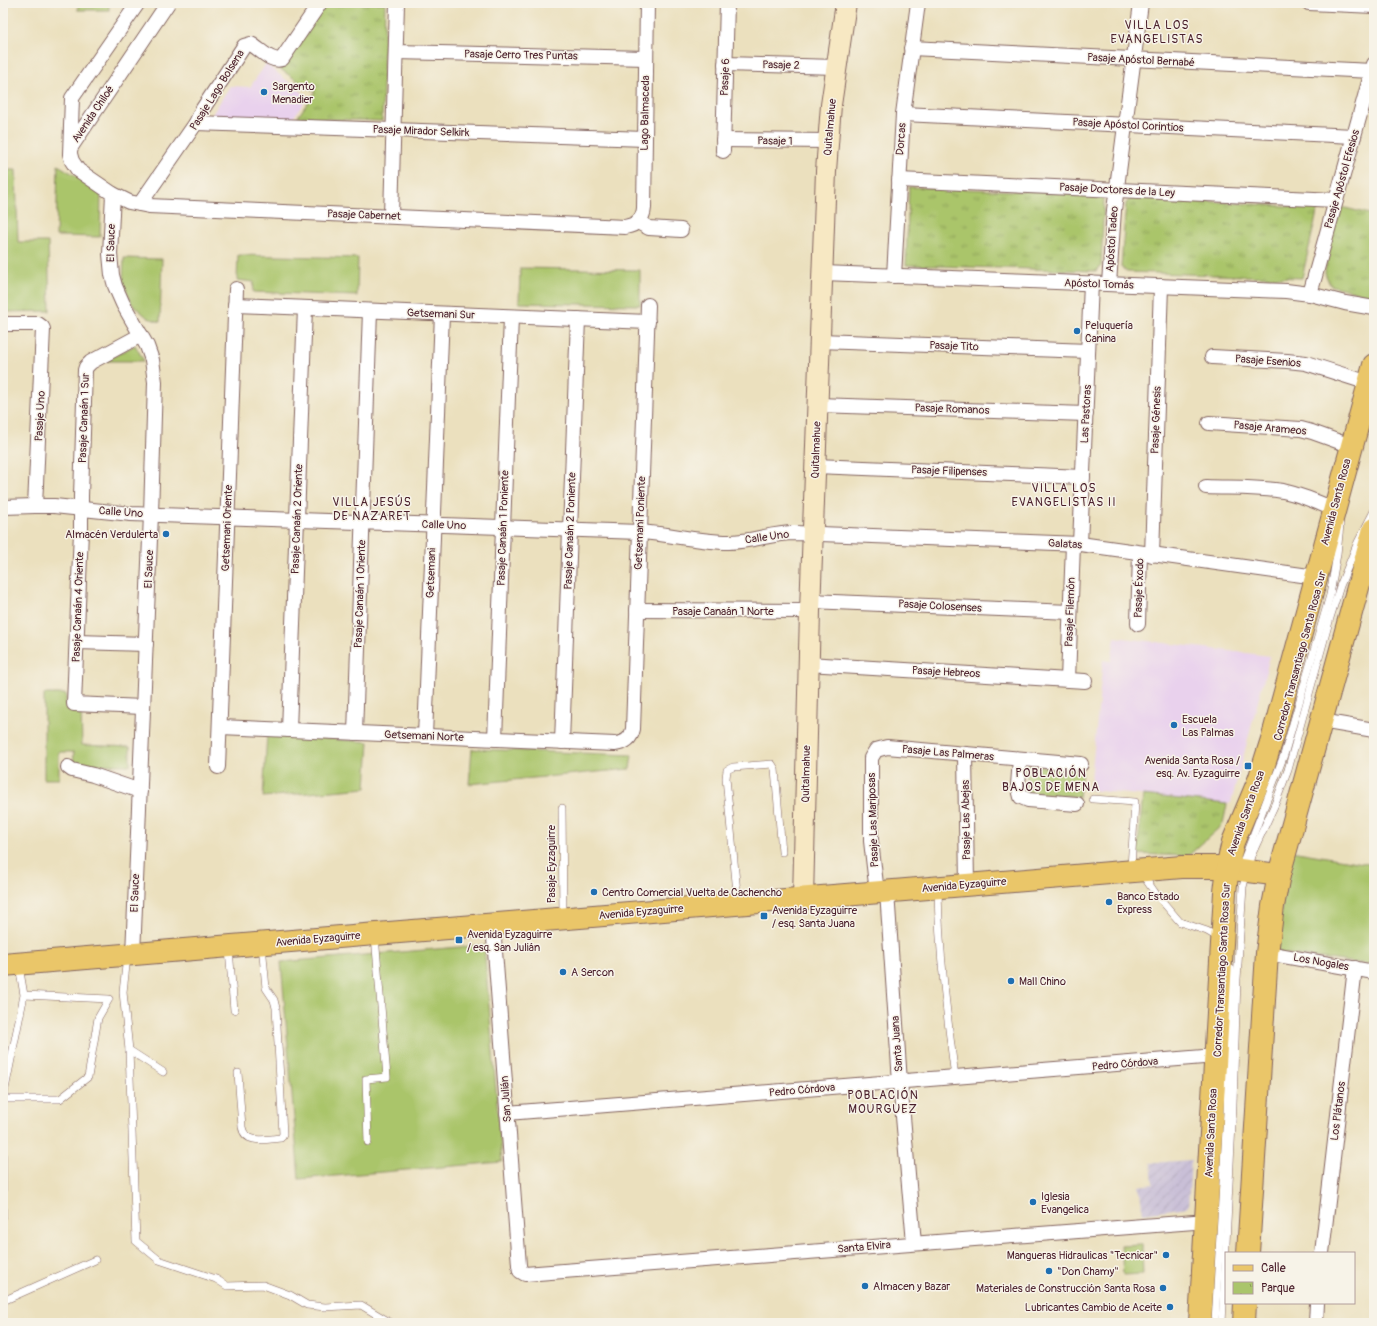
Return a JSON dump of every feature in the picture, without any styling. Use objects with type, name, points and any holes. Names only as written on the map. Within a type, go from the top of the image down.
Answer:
[{"type":"main road","name":"Avenida Santa Rosa","points":[[1200,1323],[1222,940],[1238,870],[1231,849],[1258,780],[1273,736],[1371,374]]},
{"type":"main road","points":[[1248,1252],[1270,920],[1279,875],[1374,529]]},
{"type":"main road","points":[[1182,867],[1216,850],[1236,833]]},
{"type":"main road","name":"Avenida Eyzaguirre","points":[[11,964],[1182,867],[1238,870],[1279,875]]},
{"type":"main road","points":[[1244,1323],[1245,1304]]},
{"type":"street","name":"Avenida Chiloé","points":[[70,148],[72,98],[138,3]]},
{"type":"street","name":"Avenida Chiloé","points":[[70,148],[168,3]]},
{"type":"street","name":"Pasaje Lago Bolsena","points":[[140,204],[196,123],[202,110],[244,46],[251,44],[273,59],[282,59],[320,3]]},
{"type":"street","points":[[391,216],[397,3]]},
{"type":"street","name":"Lago Balmaceda","points":[[638,222],[644,208],[647,3]]},
{"type":"street","name":"Pasaje 6","points":[[723,146],[727,3]]},
{"type":"street","name":"Quitalmahue","points":[[803,899],[808,664],[828,142],[836,67],[846,3]]},
{"type":"street","name":"Dorcas","points":[[894,276],[903,114],[918,3]]},
{"type":"street","name":"Apóstol Tadeo","points":[[1109,284],[1116,190],[1141,3]]},
{"type":"street","points":[[1309,3],[1374,6]]},
{"type":"street","name":"Pasaje Apóstol Bernabé","points":[[911,48],[1134,59],[1373,68]]},
{"type":"street","name":"Pasaje Cerro Tres Puntas","points":[[396,52],[646,58]]},
{"type":"street","name":"Pasaje 2","points":[[725,64],[836,67]]},
{"type":"street","name":"Pasaje Apóstol Efesios","points":[[1310,294],[1373,68]]},
{"type":"street","name":"Pasaje Apóstol Corintios","points":[[903,114],[1354,136]]},
{"type":"street","name":"Pasaje Mirador Selkirk","points":[[196,123],[645,139]]},
{"type":"street","name":"Pasaje 1","points":[[723,146],[828,142]]},
{"type":"street","name":"Pasaje Cabernet","points":[[70,148],[72,161],[78,170],[113,194],[125,200],[140,204],[625,227],[634,225],[638,222]]},
{"type":"street","name":"Pasaje Doctores de la Ley","points":[[899,180],[1336,200]]},
{"type":"street","name":"El Sauce","points":[[113,194],[110,254],[112,275],[118,295],[147,346],[152,360],[155,382],[140,791],[130,955]]},
{"type":"street","points":[[638,222],[650,228],[681,230]]},
{"type":"street","name":"Apóstol Tomás","points":[[822,273],[1286,291],[1310,294],[1374,308]]},
{"type":"street","name":"Las Pastoras","points":[[1076,544],[1083,477],[1091,284]]},
{"type":"street","name":"Pasaje Génesis","points":[[1146,554],[1161,286]]},
{"type":"street","name":"Getsemani Oriente","points":[[218,767],[236,289]]},
{"type":"street","name":"Getsemani Sur","points":[[235,305],[648,322]]},
{"type":"street","name":"Getsemani Poniente","points":[[627,740],[633,729],[648,305]]},
{"type":"street","name":"Pasaje Canaán 2 Oriente","points":[[289,730],[306,308]]},
{"type":"street","name":"Pasaje Canaán 1 Oriente","points":[[355,733],[370,311]]},
{"type":"street","name":"Getsemani","points":[[425,736],[442,314]]},
{"type":"street","name":"Pasaje Canaán 1 Poniente","points":[[496,739],[512,317]]},
{"type":"street","name":"Pasaje Canaán 2 Poniente","points":[[562,742],[578,319]]},
{"type":"street","name":"Pasaje Uno","points":[[3,324],[38,324],[42,327],[43,332],[35,506]]},
{"type":"street","name":"Pasaje Canaán 1 Sur","points":[[81,509],[86,367],[91,362],[141,334]]},
{"type":"street","name":"Pasaje Tito","points":[[820,342],[1088,351]]},
{"type":"street","name":"Pasaje Esenios","points":[[1212,357],[1301,362],[1317,366],[1371,374]]},
{"type":"street","name":"Pasaje Romanos","points":[[818,404],[1086,414]]},
{"type":"street","name":"Pasaje Arameos","points":[[1209,423],[1301,429],[1351,446]]},
{"type":"street","name":"Pasaje Filipenses","points":[[815,466],[1083,477]]},
{"type":"street","points":[[1206,488],[1264,489],[1281,491],[1335,510]]},
{"type":"street","name":"Calle Uno","points":[[3,508],[35,506],[151,514],[640,532],[720,542],[745,541],[788,533],[813,534]]},
{"type":"street","name":"Pasaje Canaán 4 Oriente","points":[[81,509],[74,704],[143,707]]},
{"type":"street","name":"Galatas","points":[[813,534],[1076,544],[1316,577]]},
{"type":"street","name":"Pasaje Filemón","points":[[1068,680],[1070,612],[1076,544]]},
{"type":"street","name":"Pasaje Éxodo","points":[[1138,624],[1146,554]]},
{"type":"street","name":"Pasaje Canaán 1 Norte","points":[[637,610],[810,606]]},
{"type":"street","name":"Pasaje Colosenses","points":[[810,606],[1070,612]]},
{"type":"street","points":[[77,642],[146,644]]},
{"type":"street","name":"Pasaje Hebreos","points":[[808,664],[1085,681]]},
{"type":"street","points":[[1321,721],[1374,730]]},
{"type":"street","name":"Getsemani Norte","points":[[220,727],[615,744],[624,743],[627,740]]},
{"type":"street","name":"Pasaje Las Palmeras","points":[[876,750],[887,747],[1081,764]]},
{"type":"street","name":"Pasaje Las Mariposas","points":[[876,750],[871,758],[871,841],[882,892]]},
{"type":"street","name":"Pasaje Las Abejas","points":[[965,754],[967,885]]},
{"type":"street","points":[[1020,759],[1018,785],[1021,797],[1028,800],[1077,804]]},
{"type":"street","points":[[68,767],[77,772],[93,774],[140,791]]},
{"type":"street","name":"Santa Juana","points":[[882,892],[914,1243]]},
{"type":"street","name":"San Julián","points":[[493,924],[518,1265],[522,1272]]},
{"type":"street","name":"Los Nogales","points":[[1267,953],[1374,972]]},
{"type":"street","name":"Los Plátanos","points":[[1322,1252],[1355,968]]},
{"type":"street","name":"Pedro Córdova","points":[[507,1113],[1216,1056]]},
{"type":"street","name":"Santa Elvira","points":[[522,1272],[528,1274],[1207,1221]]},
{"type":"street","points":[[1316,1323],[1317,1304]]},
{"type":"lane","name":"Corredor Transantiago Santa Rosa Sur","points":[[1215,1323],[1227,1112],[1234,907],[1238,870],[1282,761],[1330,595],[1337,554],[1340,523],[1340,489]]},
{"type":"lane","name":"Corredor Transantiago Santa Rosa Sur","points":[[1238,870],[1251,856],[1275,804],[1288,770],[1340,586],[1358,542],[1374,511]]},
{"type":"lane","points":[[738,904],[726,778],[727,770],[733,767],[772,764],[775,769],[782,852]]},
{"type":"lane","points":[[1093,799],[1136,802],[1136,871],[1180,922],[1207,931],[1222,940]]},
{"type":"lane","name":"Pasaje Eyzaguirre","points":[[562,808],[562,919]]},
{"type":"lane","name":"Corredor Transantiago Santa Rosa Sur","points":[[1226,1252],[1242,893],[1238,870]]},
{"type":"lane","points":[[938,888],[938,915],[947,1016],[955,1077]]},
{"type":"lane","points":[[368,1142],[366,1079],[387,1077],[375,934]]},
{"type":"lane","points":[[238,1072],[242,1127],[245,1135],[248,1138],[255,1140],[280,1138],[283,1134],[276,1008],[274,1000],[266,988],[262,944]]},
{"type":"lane","points":[[228,946],[234,1010]]},
{"type":"lane","points":[[130,955],[123,992],[130,1050],[136,1241],[159,1260],[216,1279],[227,1286],[263,1285],[290,1295],[307,1305],[325,1307],[361,1305],[391,1323]]},
{"type":"lane","points":[[3,1216],[4,1099],[24,995],[11,964]]},
{"type":"lane","points":[[4,1099],[60,1099],[88,1077],[98,1018],[109,998],[24,995]]},
{"type":"lane","points":[[130,1050],[163,1072]]},
{"type":"lane","points":[[3,1301],[94,1260]]},
{"type":"lane","name":"Corredor Transantiago Santa Rosa Sur","points":[[1222,1323],[1225,1263]]},
{"type":"lane","points":[[1237,1323],[1241,1304]]},
{"type":"shaded area","name":"Sargento Menadier","points":[[266,64],[308,97],[291,121],[211,116],[230,86],[250,87]]},
{"type":"shaded area","name":"Escuela Las Palmas","points":[[1115,637],[1270,656],[1231,803],[1227,804],[1090,790],[1103,660],[1111,661]]},
{"type":"shaded area","points":[[1191,1160],[1188,1207],[1143,1213],[1139,1186],[1153,1184],[1151,1163]]},
{"type":"green space","points":[[78,3],[109,3],[109,10],[78,10]]},
{"type":"green space","points":[[327,3],[385,3],[382,121],[297,118],[315,92],[280,69]]},
{"type":"green space","points":[[58,165],[101,191],[100,237],[56,236]]},
{"type":"green space","points":[[3,170],[16,170],[18,242],[48,242],[50,311],[3,312]]},
{"type":"green space","points":[[909,187],[1097,194],[1104,198],[1101,266],[1096,271],[906,265]]},
{"type":"green space","points":[[1133,197],[1318,208],[1302,278],[1127,272],[1121,267],[1126,203]]},
{"type":"green space","points":[[1341,207],[1374,215],[1374,291],[1372,296],[1330,285],[1325,273],[1328,246]]},
{"type":"green space","points":[[238,255],[358,258],[357,296],[253,292],[254,282],[237,280]]},
{"type":"green space","points":[[124,258],[162,259],[160,322],[148,318],[132,304],[123,282]]},
{"type":"green space","points":[[520,268],[640,270],[640,305],[519,303]]},
{"type":"green space","points":[[135,345],[144,361],[106,361]]},
{"type":"green space","points":[[44,694],[66,694],[66,709],[81,709],[82,745],[130,747],[130,765],[73,764],[74,752],[59,752],[59,779],[44,779]]},
{"type":"green space","points":[[267,734],[369,742],[366,788],[263,797]]},
{"type":"green space","points":[[472,749],[632,755],[630,769],[469,784]]},
{"type":"green space","points":[[1028,765],[1082,770],[1079,797],[1026,792]]},
{"type":"green space","points":[[1143,795],[1227,804],[1223,824],[1188,856],[1137,854]]},
{"type":"green space","points":[[1291,851],[1374,865],[1374,965],[1280,953],[1275,947]]},
{"type":"green space","points":[[484,945],[502,1162],[299,1179],[281,962]]},
{"type":"green space","points":[[1142,1244],[1143,1274],[1123,1275],[1121,1245]]},
{"type":"place","name":"Sargento Menadier","points":[[264,92]]},
{"type":"place","name":"Peluquería Canina","points":[[1077,331]]},
{"type":"place","name":"Almacén Verdulerta","points":[[166,534]]},
{"type":"place","name":"Escuela Las Palmas","points":[[1174,725]]},
{"type":"place","name":"Avenida Santa Rosa / esq. Av. Eyzaguirre","points":[[1248,766]]},
{"type":"place","name":"Centro Comercial Vuelta de Cachencho","points":[[594,892]]},
{"type":"place","name":"Banco Estado Express","points":[[1109,902]]},
{"type":"place","name":"Avenida Eyzaguirre / esq. Santa Juana","points":[[764,916]]},
{"type":"place","name":"Avenida Eyzaguirre / esq. San Julián","points":[[459,940]]},
{"type":"place","name":"A Sercon","points":[[563,972]]},
{"type":"place","name":"Mall Chino","points":[[1011,981]]},
{"type":"place","name":"Iglesia Evangelica","points":[[1033,1202]]},
{"type":"place","name":"Mangueras Hidraulicas \"Tecnicar\"","points":[[1166,1255]]},
{"type":"place","name":"\"Don Chamy\"","points":[[1049,1271]]},
{"type":"place","name":"Almacen y Bazar","points":[[865,1286]]},
{"type":"place","name":"Materiales de Construcción Santa Rosa","points":[[1163,1288]]},
{"type":"place","name":"Lubricantes Cambio de Aceite","points":[[1170,1307]]},
{"type":"district","name":"VILLA LOS EVANGELISTAS","points":[[1157,32]]},
{"type":"district","name":"VILLA LOS EVANGELISTAS II","points":[[1064,495]]},
{"type":"district","name":"VILLA JESÚS DE NAZARET","points":[[372,509]]},
{"type":"district","name":"POBLACIÓN BAJOS DE MENA","points":[[1051,780]]},
{"type":"district","name":"POBLACIÓN MOURGUEZ","points":[[883,1102]]}]
